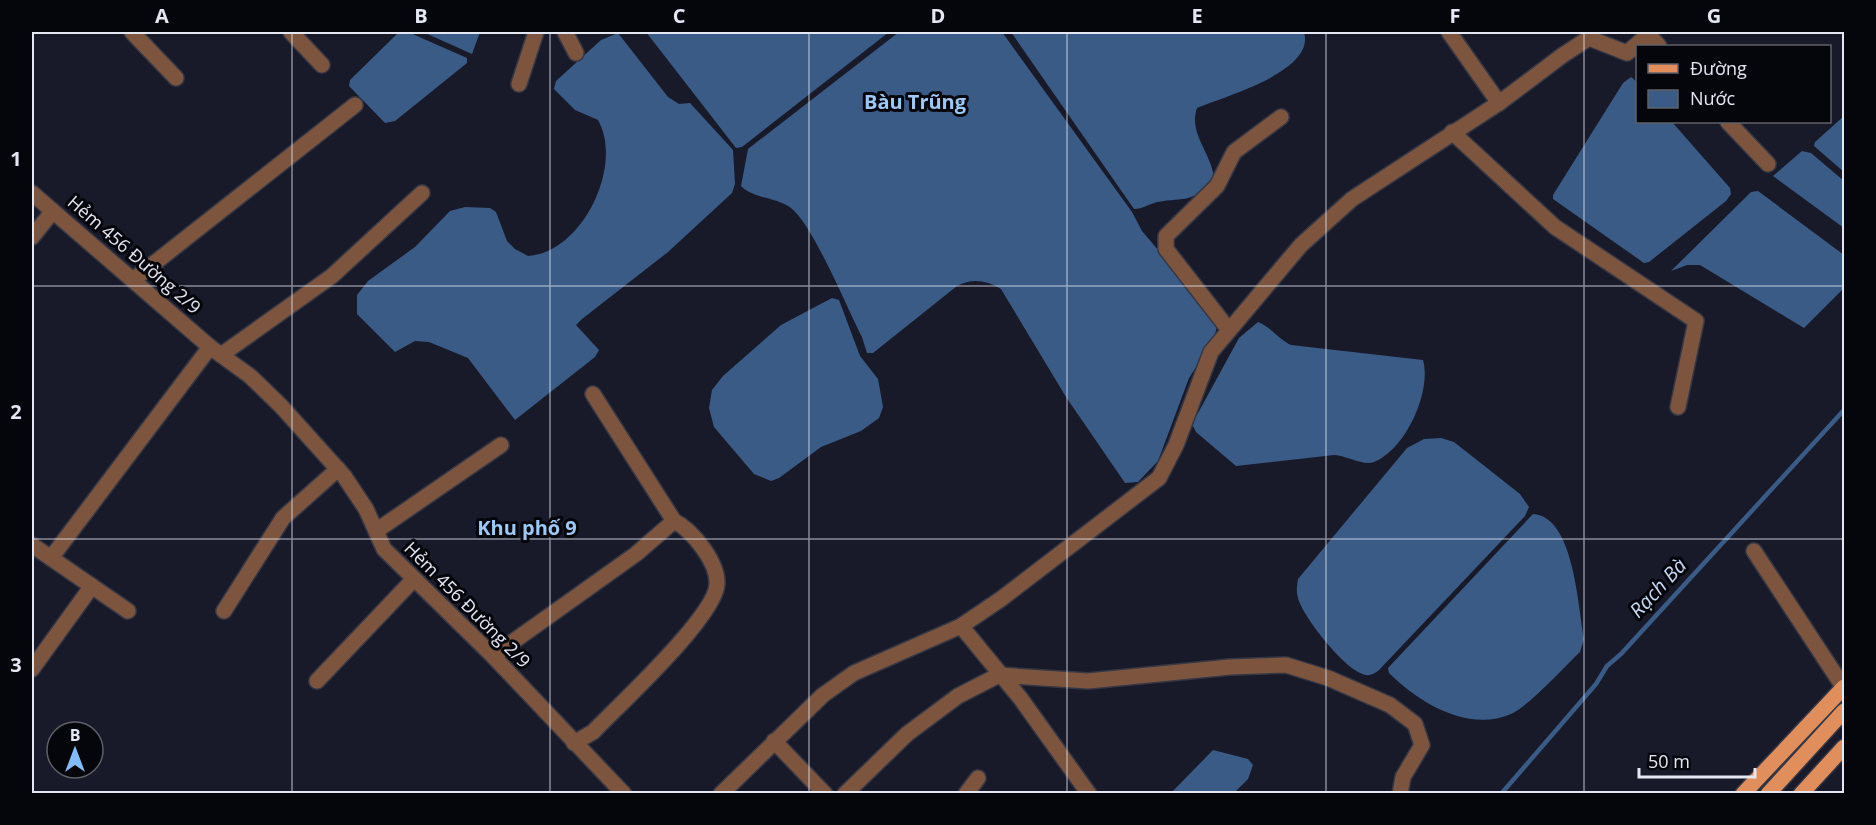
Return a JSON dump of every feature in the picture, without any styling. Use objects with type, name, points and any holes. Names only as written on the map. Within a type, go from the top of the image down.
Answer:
[{"type":"main road","points":[[1743,794],[1844,688]]},
{"type":"main road","points":[[1768,794],[1845,711]]},
{"type":"main road","points":[[1801,794],[1845,747]]},
{"type":"street","points":[[132,32],[176,78]]},
{"type":"street","points":[[291,32],[322,64]]},
{"type":"street","points":[[519,84],[536,32]]},
{"type":"street","points":[[565,32],[576,53]]},
{"type":"street","points":[[1449,32],[1499,103]]},
{"type":"street","points":[[721,794],[823,694],[854,673],[961,626],[1001,599],[1159,478],[1176,445],[1211,352],[1301,245],[1352,199],[1406,167],[1452,132],[1499,103],[1589,38],[1627,53],[1649,33],[1658,45]]},
{"type":"street","points":[[133,280],[355,105]]},
{"type":"street","points":[[1229,330],[1166,249],[1166,236],[1217,186],[1234,152],[1281,117]]},
{"type":"street","points":[[1729,123],[1768,164]]},
{"type":"street","points":[[1452,132],[1555,227],[1696,321],[1678,407]]},
{"type":"street","name":"Hẻm 456 Đường 2/9","points":[[32,192],[215,351],[250,376],[273,399],[338,469],[366,509],[384,549],[493,656],[624,794]]},
{"type":"street","points":[[51,558],[215,351],[332,276],[422,194]]},
{"type":"street","points":[[32,237],[53,211]]},
{"type":"street","points":[[574,743],[593,732],[699,621],[714,596],[717,583],[713,565],[684,526],[674,521],[593,394]]},
{"type":"street","points":[[376,531],[501,445]]},
{"type":"street","points":[[224,611],[283,518],[338,469]]},
{"type":"street","points":[[493,656],[636,554],[674,521]]},
{"type":"street","points":[[32,545],[128,610]]},
{"type":"street","points":[[1754,551],[1844,688]]},
{"type":"street","points":[[317,681],[414,579]]},
{"type":"street","points":[[32,669],[92,586]]},
{"type":"street","points":[[961,626],[1021,699],[1089,794]]},
{"type":"street","points":[[845,794],[907,734],[958,696],[999,675],[1088,681],[1230,667],[1286,665],[1328,678],[1390,705],[1415,724],[1422,745],[1403,777],[1400,794]]},
{"type":"street","points":[[774,741],[825,794]]},
{"type":"street","points":[[966,794],[978,778]]},
{"type":"water","points":[[399,32],[408,32],[467,58],[467,63],[395,121],[385,123],[349,86],[350,80]]},
{"type":"water","points":[[423,32],[480,32],[472,54]]},
{"type":"water","points":[[646,32],[889,32],[742,147],[736,148]]},
{"type":"water","points":[[899,32],[1002,32],[1132,212],[1142,231],[1218,321],[1214,339],[1189,378],[1158,461],[1138,482],[1125,483],[1066,397],[1001,289],[979,281],[957,286],[873,353],[867,353],[862,337],[829,268],[800,217],[785,204],[752,193],[741,186],[748,149]]},
{"type":"water","points":[[1011,32],[1304,32],[1304,46],[1296,59],[1283,70],[1246,89],[1197,108],[1195,117],[1198,135],[1214,179],[1206,187],[1188,198],[1157,202],[1134,209]]},
{"type":"water","points":[[618,33],[668,97],[679,104],[690,103],[733,150],[735,184],[732,193],[668,252],[576,325],[599,350],[595,357],[515,420],[468,358],[429,342],[415,341],[395,352],[357,314],[357,295],[368,281],[415,247],[450,211],[465,207],[490,208],[496,212],[507,241],[515,249],[528,256],[548,251],[565,240],[581,224],[602,182],[606,160],[605,139],[598,120],[575,110],[554,89],[556,81],[601,40]]},
{"type":"water","points":[[1631,77],[1636,81],[1636,123],[1673,123],[1730,188],[1731,194],[1726,201],[1649,262],[1644,263],[1553,199],[1553,195],[1623,83]]},
{"type":"water","points":[[1844,116],[1844,172],[1814,146],[1815,142]]},
{"type":"water","points":[[1802,151],[1811,153],[1844,181],[1844,228],[1773,176]]},
{"type":"water","points":[[1758,191],[1844,255],[1844,288],[1804,328],[1700,265],[1687,265],[1671,271],[1751,192]]},
{"type":"water","points":[[832,298],[839,300],[860,356],[878,379],[883,407],[879,418],[861,431],[821,447],[779,478],[771,481],[754,474],[714,427],[709,408],[712,390],[723,376],[781,325]]},
{"type":"water","points":[[1258,322],[1291,345],[1423,360],[1424,388],[1420,403],[1406,433],[1396,446],[1370,463],[1334,455],[1236,466],[1196,432],[1192,424],[1239,338]]},
{"type":"water","points":[[1441,438],[1454,442],[1520,494],[1529,507],[1525,516],[1379,670],[1366,675],[1348,664],[1316,630],[1298,598],[1298,579],[1407,448],[1424,439]]},
{"type":"water","points":[[1533,514],[1547,519],[1557,530],[1566,546],[1572,565],[1584,639],[1580,652],[1536,695],[1511,714],[1495,719],[1478,720],[1445,712],[1429,704],[1401,684],[1389,673],[1388,668]]},
{"type":"water","points":[[1213,750],[1248,759],[1253,765],[1248,779],[1234,793],[1171,793]]},
{"type":"waterway","name":"Rạch Bà","points":[[1501,794],[1596,684],[1607,666],[1621,654],[1844,410]]},
{"type":"district","name":"Bàu Trũng","points":[[915,102]]},
{"type":"district","name":"Khu phố 9","points":[[527,528]]}]
